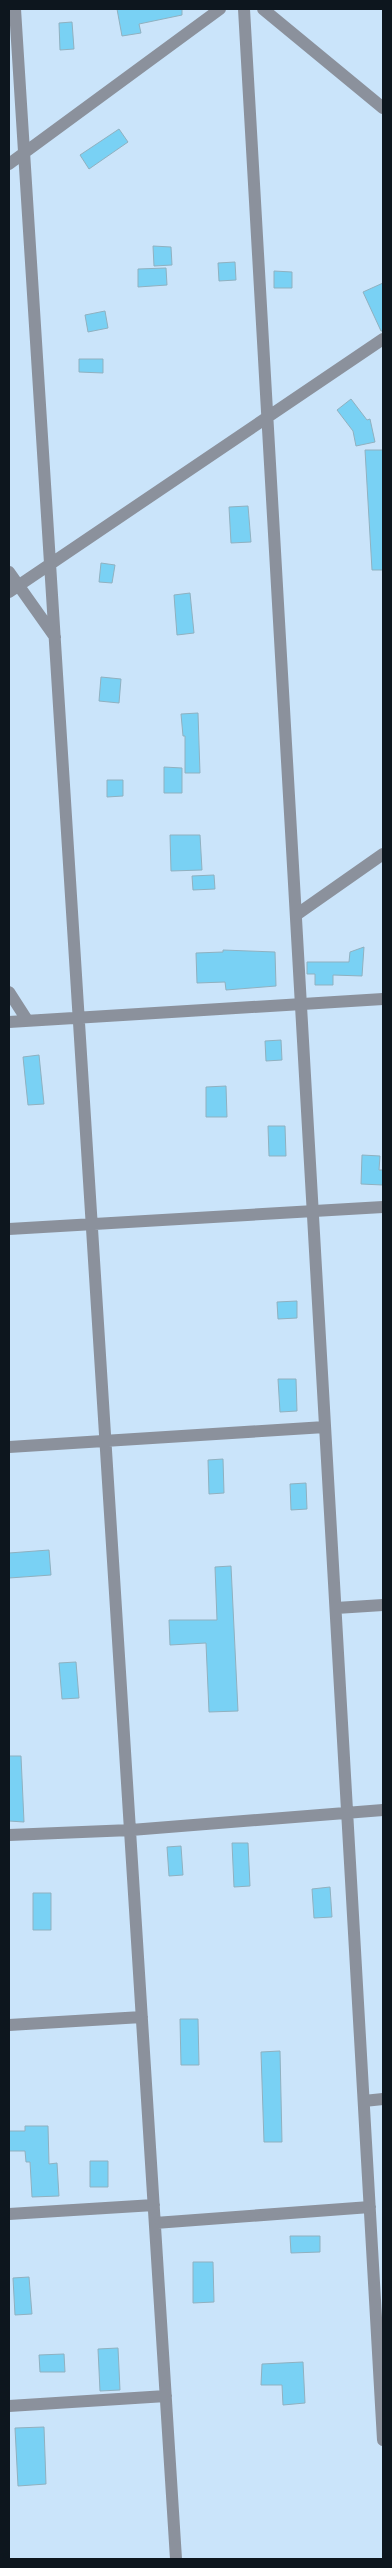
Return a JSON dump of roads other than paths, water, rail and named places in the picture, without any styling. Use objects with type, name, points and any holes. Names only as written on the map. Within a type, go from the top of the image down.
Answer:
[{"type":"street","points":[[15,9],[176,2559]]},
{"type":"street","points":[[9,164],[220,9]]},
{"type":"street","points":[[244,9],[383,2440]]},
{"type":"street","points":[[263,9],[383,108]]},
{"type":"street","points":[[13,589],[383,339]]},
{"type":"street","points":[[9,572],[13,589],[55,637]]},
{"type":"street","points":[[296,915],[383,854]]},
{"type":"street","points":[[9,992],[27,1020]]},
{"type":"street","points":[[9,1022],[383,999]]},
{"type":"street","points":[[9,1229],[383,1208]]},
{"type":"street","points":[[9,1447],[325,1426]]},
{"type":"street","points":[[336,1608],[383,1605]]},
{"type":"street","points":[[9,1835],[131,1830],[383,1810]]},
{"type":"street","points":[[9,2025],[142,2017]]},
{"type":"street","points":[[364,2101],[383,2099]]},
{"type":"street","points":[[9,2214],[154,2205]]},
{"type":"street","points":[[155,2223],[370,2207]]},
{"type":"street","points":[[9,2406],[166,2396]]}]
